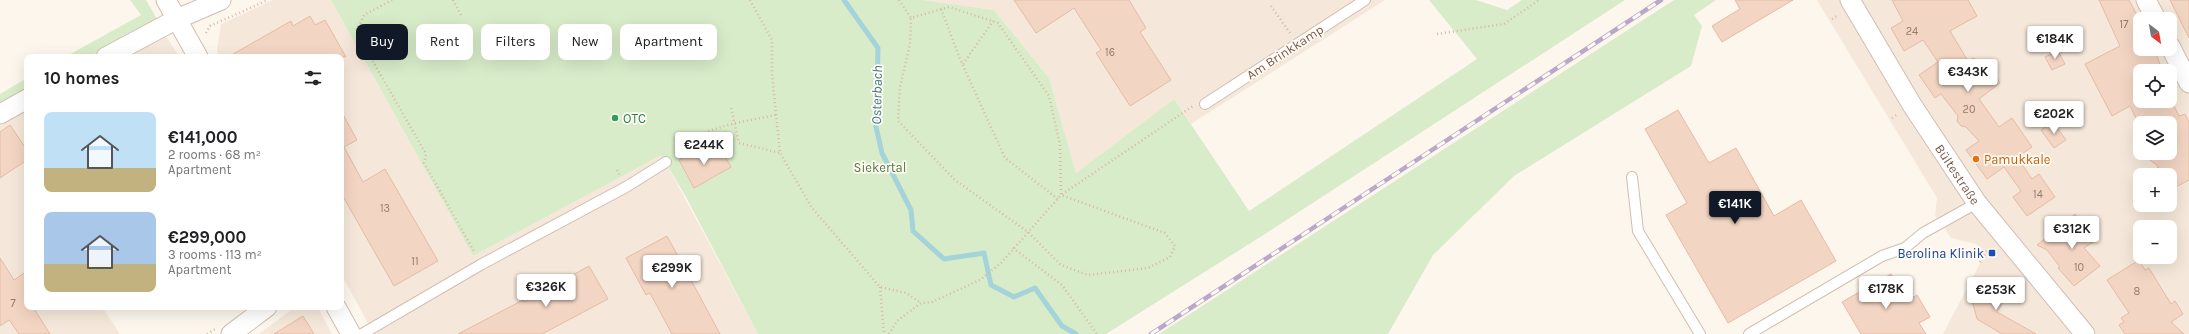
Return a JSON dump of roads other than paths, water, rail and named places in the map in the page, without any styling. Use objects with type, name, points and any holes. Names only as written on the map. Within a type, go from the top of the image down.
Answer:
[{"type":"street","points":[[166,0],[196,54]]},
{"type":"street","points":[[112,54],[177,19],[220,0]]},
{"type":"street","name":"Bültestraße","points":[[1850,0],[1912,105],[1977,203],[2085,334]]},
{"type":"street","points":[[2146,0],[2152,12]]},
{"type":"street","points":[[2175,56],[2189,83]]},
{"type":"street","points":[[0,114],[24,102]]},
{"type":"street","points":[[231,334],[263,310]]},
{"type":"street","points":[[338,310],[351,334]]},
{"type":"lane","name":"Am Brinkkamp","points":[[1201,104],[1365,0]]},
{"type":"lane","points":[[362,334],[482,264],[626,187],[666,162]]},
{"type":"lane","points":[[1632,177],[1638,231],[1700,334]]},
{"type":"lane","points":[[1749,334],[1882,256],[1905,248],[1923,233],[1977,203]]},
{"type":"waterway","name":"Osterbach","points":[[844,0],[878,48],[876,127],[882,153],[911,210],[913,231],[944,259],[984,253],[991,285],[1014,297],[1035,288],[1062,326],[1076,334]]},
{"type":"railway","points":[[1151,334],[1661,0]]},
{"type":"place","name":"OTC","points":[[615,118]]},
{"type":"place","name":"Pamukkale","points":[[1976,159]]},
{"type":"place","name":"Berolina Klinik","points":[[1992,253]]},
{"type":"park label","name":"Siekertal","points":[[880,167]]}]
